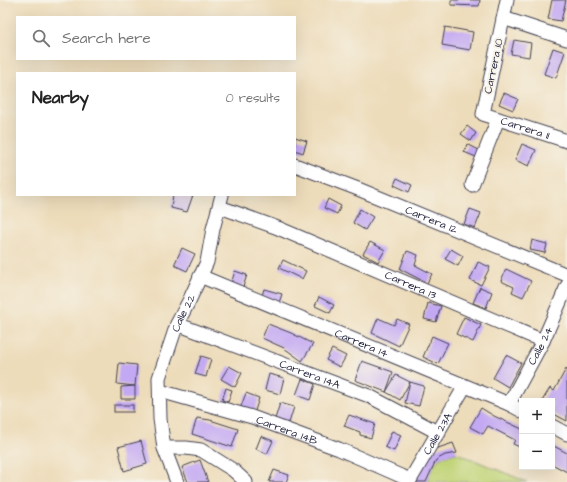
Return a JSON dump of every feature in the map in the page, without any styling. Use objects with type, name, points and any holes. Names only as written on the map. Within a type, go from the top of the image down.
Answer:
[{"type":"street","name":"Carrera 10","points":[[483,114],[507,0]]},
{"type":"street","points":[[504,18],[567,39]]},
{"type":"street","name":"Carrera 11","points":[[483,114],[567,142]]},
{"type":"street","points":[[472,185],[498,119]]},
{"type":"street","name":"Carrera 12","points":[[296,165],[358,189],[567,275]]},
{"type":"street","name":"Calle 22","points":[[176,482],[164,448],[160,418],[159,378],[177,324],[207,262],[213,229],[221,201],[278,228]]},
{"type":"street","name":"Carrera 13","points":[[278,228],[543,341]]},
{"type":"street","name":"Carrera 14","points":[[200,276],[519,409]]},
{"type":"street","name":"Calle 24","points":[[509,404],[543,341],[567,286]]},
{"type":"street","name":"Carrera 14A","points":[[177,324],[369,396],[439,433]]},
{"type":"street","name":"Calle 23A","points":[[410,481],[465,386]]},
{"type":"street","name":"Carrera 14B","points":[[160,391],[252,417],[339,449],[410,481]]},
{"type":"street","points":[[555,428],[567,434]]},
{"type":"street","points":[[164,448],[201,450],[232,470],[246,482]]},
{"type":"green space","points":[[457,453],[527,482],[426,482],[431,470],[439,459]]},
{"type":"building","points":[[451,0],[480,0],[479,6],[451,5]]},
{"type":"building","points":[[552,0],[566,0],[561,21],[548,19]]},
{"type":"building","points":[[445,27],[473,32],[470,50],[442,45]]},
{"type":"building","points":[[514,40],[531,43],[529,57],[511,54]]},
{"type":"building","points":[[553,48],[565,52],[556,78],[544,74]]},
{"type":"building","points":[[504,93],[518,99],[513,110],[499,104]]},
{"type":"building","points":[[467,126],[476,133],[471,141],[461,134]]},
{"type":"building","points":[[296,137],[307,141],[303,153],[296,150]]},
{"type":"building","points":[[467,144],[479,150],[476,157],[464,152]]},
{"type":"building","points":[[522,144],[536,150],[529,166],[515,160]]},
{"type":"building","points":[[397,178],[412,185],[409,192],[394,185]]},
{"type":"building","points":[[173,196],[193,196],[187,212],[171,208]]},
{"type":"building","points":[[328,199],[341,206],[337,214],[324,208]]},
{"type":"building","points":[[360,209],[373,217],[365,230],[353,223]]},
{"type":"building","points":[[470,209],[481,213],[475,228],[464,224]]},
{"type":"building","points":[[532,240],[547,244],[545,253],[530,250]]},
{"type":"building","points":[[370,242],[385,250],[378,262],[363,254]]},
{"type":"building","points":[[182,248],[195,254],[187,271],[174,265]]},
{"type":"building","points":[[451,249],[463,256],[458,266],[445,259]]},
{"type":"building","points":[[407,251],[418,255],[415,265],[432,274],[427,283],[400,269]]},
{"type":"building","points":[[283,260],[306,271],[302,279],[279,268]]},
{"type":"building","points":[[478,262],[490,267],[481,285],[470,280]]},
{"type":"building","points":[[506,269],[531,281],[523,297],[512,292],[514,287],[501,281]]},
{"type":"building","points":[[235,271],[247,275],[242,290],[230,287]]},
{"type":"building","points":[[480,287],[492,292],[486,308],[473,303]]},
{"type":"building","points":[[264,289],[282,294],[279,303],[261,299]]},
{"type":"building","points":[[319,297],[334,305],[330,313],[315,306]]},
{"type":"building","points":[[428,303],[441,306],[436,322],[424,319]]},
{"type":"building","points":[[464,317],[481,325],[473,342],[456,334]]},
{"type":"building","points":[[378,318],[394,325],[397,319],[409,324],[399,346],[372,333]]},
{"type":"building","points":[[268,324],[313,344],[302,361],[284,348],[262,338]]},
{"type":"building","points":[[432,336],[448,343],[438,364],[423,357]]},
{"type":"building","points":[[332,349],[346,356],[340,367],[326,360]]},
{"type":"building","points":[[506,355],[521,363],[508,387],[493,378]]},
{"type":"building","points":[[201,356],[211,359],[206,377],[195,374]]},
{"type":"building","points":[[362,361],[393,372],[386,392],[355,380]]},
{"type":"building","points":[[119,363],[137,365],[135,386],[117,384]]},
{"type":"building","points":[[229,366],[242,373],[235,387],[221,379]]},
{"type":"building","points":[[566,369],[567,421],[555,415],[555,398],[544,398],[550,388],[554,391]]},
{"type":"building","points":[[269,374],[284,378],[280,394],[265,390]]},
{"type":"building","points":[[396,375],[410,382],[400,400],[386,392]]},
{"type":"building","points":[[302,379],[315,384],[310,400],[296,395]]},
{"type":"building","points":[[410,382],[424,386],[419,406],[405,403]]},
{"type":"building","points":[[135,386],[135,399],[121,399],[121,387]]},
{"type":"building","points":[[226,388],[232,390],[228,402],[222,400]]},
{"type":"building","points":[[246,393],[259,398],[254,414],[240,409]]},
{"type":"building","points":[[280,403],[294,407],[289,423],[275,419]]},
{"type":"building","points":[[114,405],[133,405],[133,412],[114,412]]},
{"type":"building","points":[[481,408],[519,428],[519,447],[513,444],[515,440],[488,426],[483,434],[470,427]]},
{"type":"building","points":[[349,415],[375,424],[371,438],[360,435],[360,432],[344,426]]},
{"type":"building","points":[[197,418],[210,420],[238,429],[232,447],[192,434]]},
{"type":"building","points":[[392,431],[401,435],[394,451],[385,447]]},
{"type":"building","points":[[261,436],[273,441],[267,454],[256,449]]},
{"type":"building","points":[[141,441],[147,464],[124,471],[118,447]]},
{"type":"building","points":[[453,443],[457,453],[445,455],[436,460],[426,482],[413,482],[426,452]]},
{"type":"building","points":[[555,447],[567,453],[567,472],[555,466]]},
{"type":"building","points":[[200,460],[208,482],[188,482],[182,467]]},
{"type":"building","points":[[274,470],[289,475],[286,482],[269,482]]}]
